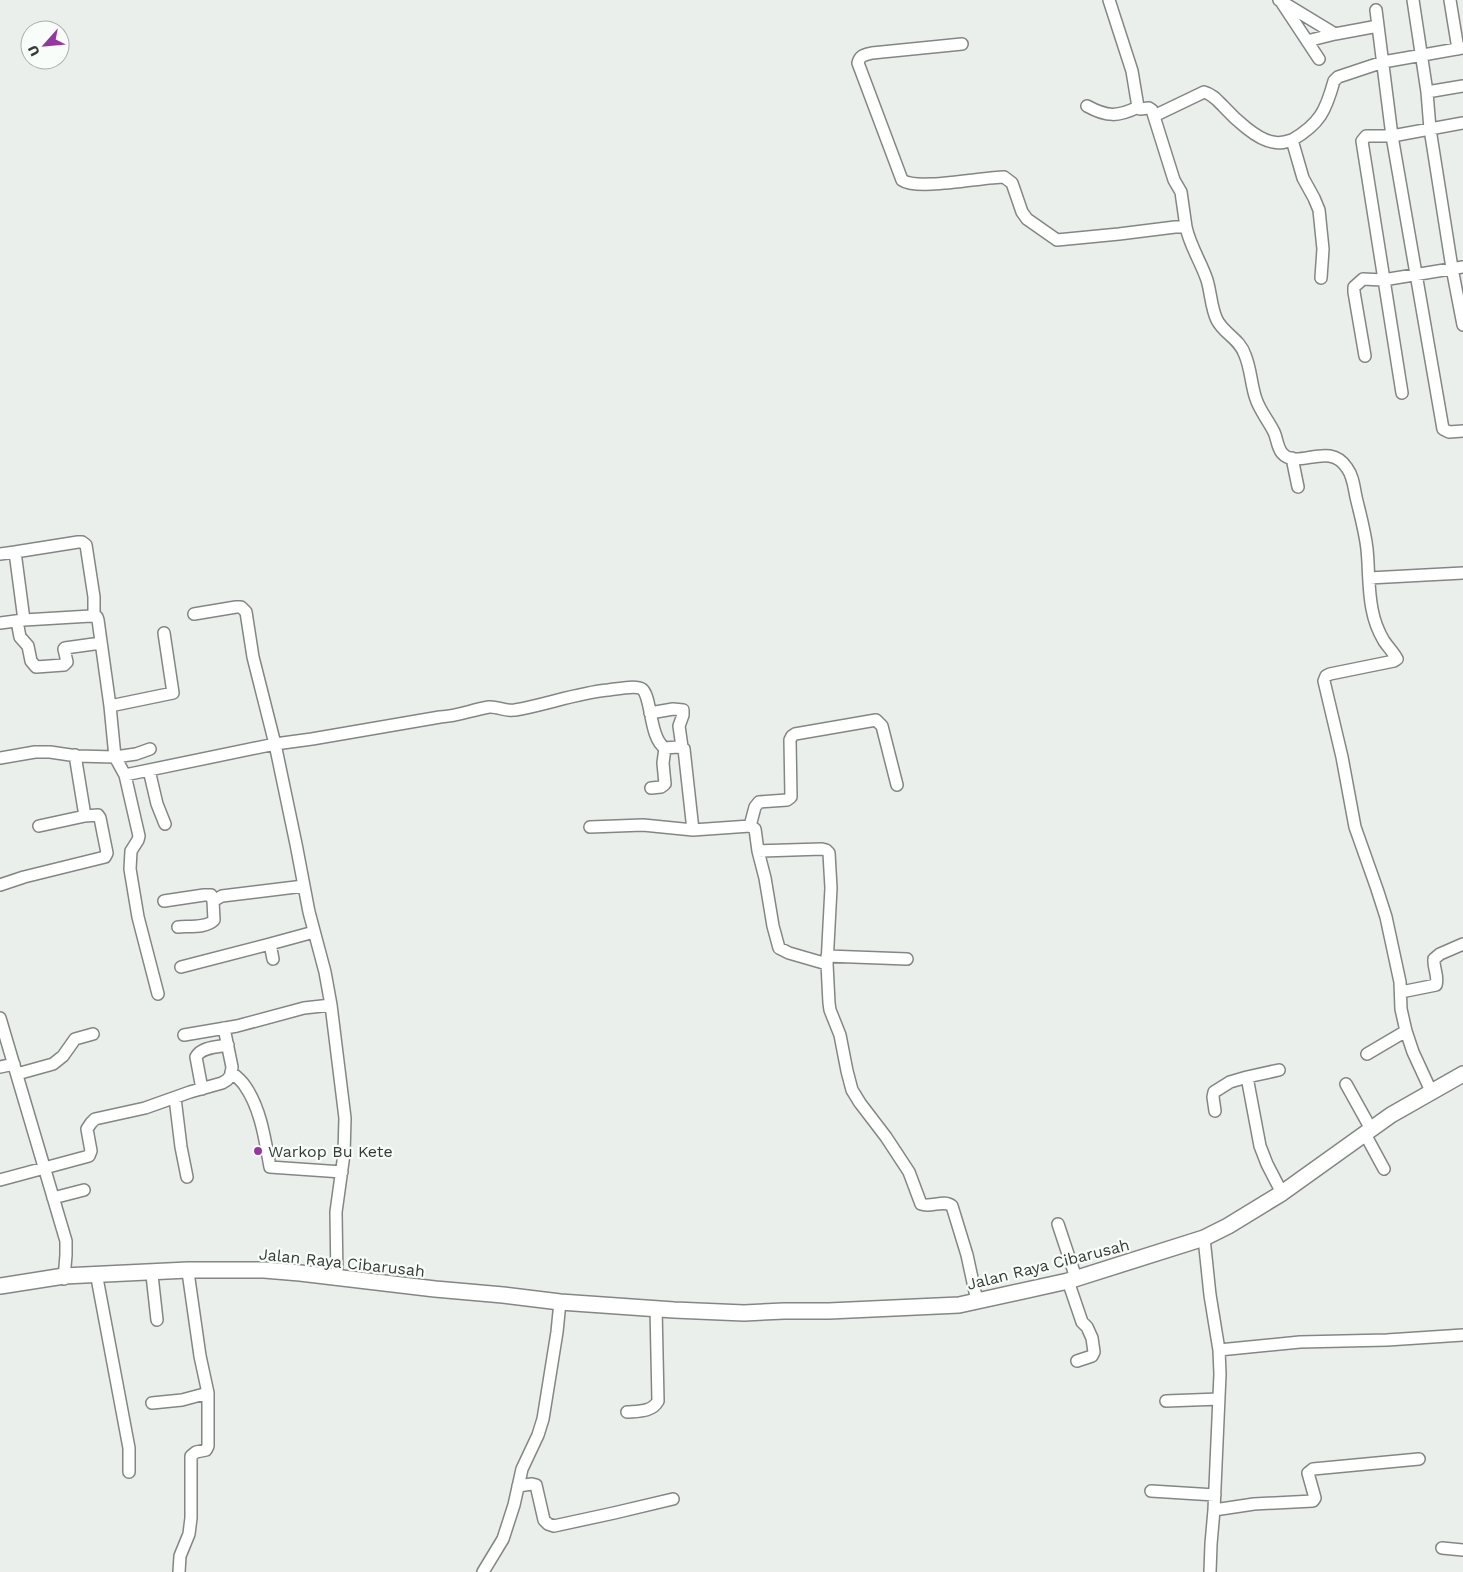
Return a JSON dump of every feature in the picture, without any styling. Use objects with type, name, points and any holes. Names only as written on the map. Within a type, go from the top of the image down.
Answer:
[{"type":"main road","name":"Jalan Raya Cibarusah","points":[[0,1287],[64,1278],[188,1270],[264,1270],[435,1290],[503,1295],[560,1302],[674,1310],[744,1313],[947,1306],[1072,1279],[1204,1238],[1228,1226],[1282,1193],[1390,1115],[1463,1074]]},
{"type":"main road","name":"Jalan Raya Cibarusah","points":[[64,1278],[97,1278],[188,1272],[265,1273],[337,1278]]},
{"type":"street","points":[[1109,0],[1132,71],[1138,107]]},
{"type":"street","points":[[1280,0],[1334,34]]},
{"type":"street","points":[[1280,0],[1319,60]]},
{"type":"street","points":[[1413,0],[1422,54],[1430,129],[1458,268],[1463,325]]},
{"type":"street","points":[[1154,116],[1202,92],[1207,92],[1233,116],[1262,138],[1280,143],[1292,140],[1307,132],[1321,116],[1334,81],[1338,77],[1383,62],[1461,48],[1450,0]]},
{"type":"street","points":[[1376,10],[1392,136],[1443,429],[1449,432],[1463,431]]},
{"type":"street","points":[[1307,41],[1378,26]]},
{"type":"street","points":[[962,44],[872,53],[860,57],[858,63],[899,174],[904,182],[909,184],[928,184],[1004,177],[1012,183],[1026,219],[1057,240],[1186,227]]},
{"type":"street","points":[[1427,92],[1463,86]]},
{"type":"street","points":[[1087,106],[1102,112],[1118,115],[1138,107],[1140,109],[1151,109],[1174,180],[1181,192],[1188,238],[1207,279],[1216,318],[1226,333],[1242,347],[1258,407],[1274,431],[1281,452],[1288,458],[1332,456],[1340,460],[1350,474],[1365,535],[1371,608],[1377,627],[1397,659],[1330,674],[1326,676],[1324,681],[1355,827],[1386,917],[1397,966],[1401,992],[1401,1009],[1406,1031],[1413,1052],[1432,1091]]},
{"type":"street","points":[[1402,393],[1362,141],[1366,136],[1392,136],[1463,123]]},
{"type":"street","points":[[1292,140],[1303,178],[1319,210],[1322,249],[1321,278]]},
{"type":"street","points":[[1365,356],[1354,287],[1363,279],[1383,280],[1458,268]]},
{"type":"street","points":[[1292,458],[1298,487]]},
{"type":"street","points":[[0,554],[78,542],[86,545],[94,597],[94,616],[98,620],[102,643],[114,757],[125,775],[139,836],[130,854],[131,879],[138,917],[158,994]]},
{"type":"street","points":[[15,552],[21,621],[20,637],[27,645],[31,661],[36,666],[64,665],[67,662],[65,648],[102,643]]},
{"type":"street","points":[[1369,578],[1463,573]]},
{"type":"street","points":[[194,614],[236,606],[240,606],[245,610],[253,657],[275,744],[314,932],[325,972],[345,1118],[344,1154],[336,1212],[337,1278]]},
{"type":"street","points":[[0,623],[94,616]]},
{"type":"street","points":[[110,706],[173,693],[164,633]]},
{"type":"street","points":[[125,775],[275,744],[456,716],[490,707],[514,711],[598,691],[637,687],[646,696],[660,743],[665,748],[682,747]]},
{"type":"street","points":[[650,713],[673,709],[682,710],[684,714],[679,726],[682,747],[685,753],[693,830]]},
{"type":"street","points":[[750,826],[755,807],[759,802],[787,800],[791,797],[790,740],[795,734],[876,720],[882,726],[897,785]]},
{"type":"street","points":[[651,788],[664,786],[665,784],[663,764],[665,748]]},
{"type":"street","points":[[0,758],[35,752],[114,757],[136,754],[150,749]]},
{"type":"street","points":[[75,755],[85,816]]},
{"type":"street","points":[[149,770],[156,804],[165,824]]},
{"type":"street","points":[[0,885],[24,877],[106,857],[107,853],[98,815],[39,826]]},
{"type":"street","points":[[590,827],[643,825],[693,830],[750,826]]},
{"type":"street","points":[[750,826],[754,830],[779,948],[788,953],[827,960],[907,960]]},
{"type":"street","points":[[758,851],[822,849],[829,853],[831,888],[827,960],[829,1003],[840,1035],[852,1090],[909,1172],[921,1204],[925,1206],[947,1203],[952,1206],[972,1272],[977,1301]]},
{"type":"street","points":[[213,901],[222,896],[304,886]]},
{"type":"street","points":[[164,901],[211,895],[213,901],[213,922],[178,927]]},
{"type":"street","points":[[181,966],[314,932]]},
{"type":"street","points":[[270,944],[273,959]]},
{"type":"street","points":[[1401,992],[1436,985],[1434,959],[1440,954],[1463,944]]},
{"type":"street","points":[[184,1035],[264,1020],[304,1008],[331,1005]]},
{"type":"street","points":[[0,1018],[66,1245],[64,1278]]},
{"type":"street","points":[[0,1180],[90,1155],[87,1129],[95,1119],[145,1108],[227,1080],[231,1075],[232,1067],[224,1028]]},
{"type":"street","points":[[1367,1054],[1406,1031]]},
{"type":"street","points":[[0,1067],[15,1069],[53,1064],[63,1056],[75,1040],[93,1034]]},
{"type":"street","points":[[202,1089],[197,1054],[201,1050],[228,1045]]},
{"type":"street","points":[[1215,1111],[1214,1092],[1230,1082],[1279,1070]]},
{"type":"street","points":[[231,1072],[245,1085],[254,1103],[263,1130],[270,1167],[342,1172]]},
{"type":"street","points":[[1247,1077],[1260,1146],[1282,1193]]},
{"type":"street","points":[[1346,1084],[1384,1169]]},
{"type":"street","points":[[176,1098],[181,1147],[187,1177]]},
{"type":"street","points":[[53,1198],[84,1190]]},
{"type":"street","points":[[1058,1224],[1082,1322],[1087,1327],[1092,1338],[1094,1352],[1092,1356],[1077,1361]]},
{"type":"street","points":[[1204,1238],[1210,1295],[1219,1350],[1219,1399],[1210,1572]]},
{"type":"street","points":[[179,1572],[180,1556],[189,1534],[192,1518],[191,1456],[196,1452],[206,1450],[208,1446],[208,1393],[200,1356],[188,1272]]},
{"type":"street","points":[[152,1275],[157,1320]]},
{"type":"street","points":[[97,1278],[129,1448],[129,1472]]},
{"type":"street","points":[[484,1572],[503,1539],[524,1461],[538,1435],[543,1419],[560,1302]]},
{"type":"street","points":[[627,1412],[648,1410],[655,1406],[658,1401],[656,1308]]},
{"type":"street","points":[[1219,1350],[1300,1342],[1387,1340],[1463,1335]]},
{"type":"street","points":[[152,1403],[182,1400],[208,1393]]},
{"type":"street","points":[[1166,1401],[1219,1399]]},
{"type":"street","points":[[1214,1510],[1254,1504],[1313,1501],[1315,1498],[1308,1473],[1313,1469],[1419,1459]]},
{"type":"street","points":[[518,1486],[532,1484],[536,1486],[544,1520],[554,1526],[614,1514],[673,1499]]},
{"type":"street","points":[[1151,1491],[1215,1495]]},
{"type":"street","points":[[1442,1548],[1463,1550]]},
{"type":"place","name":"Warkop Bu Kete","points":[[258,1151]]}]
